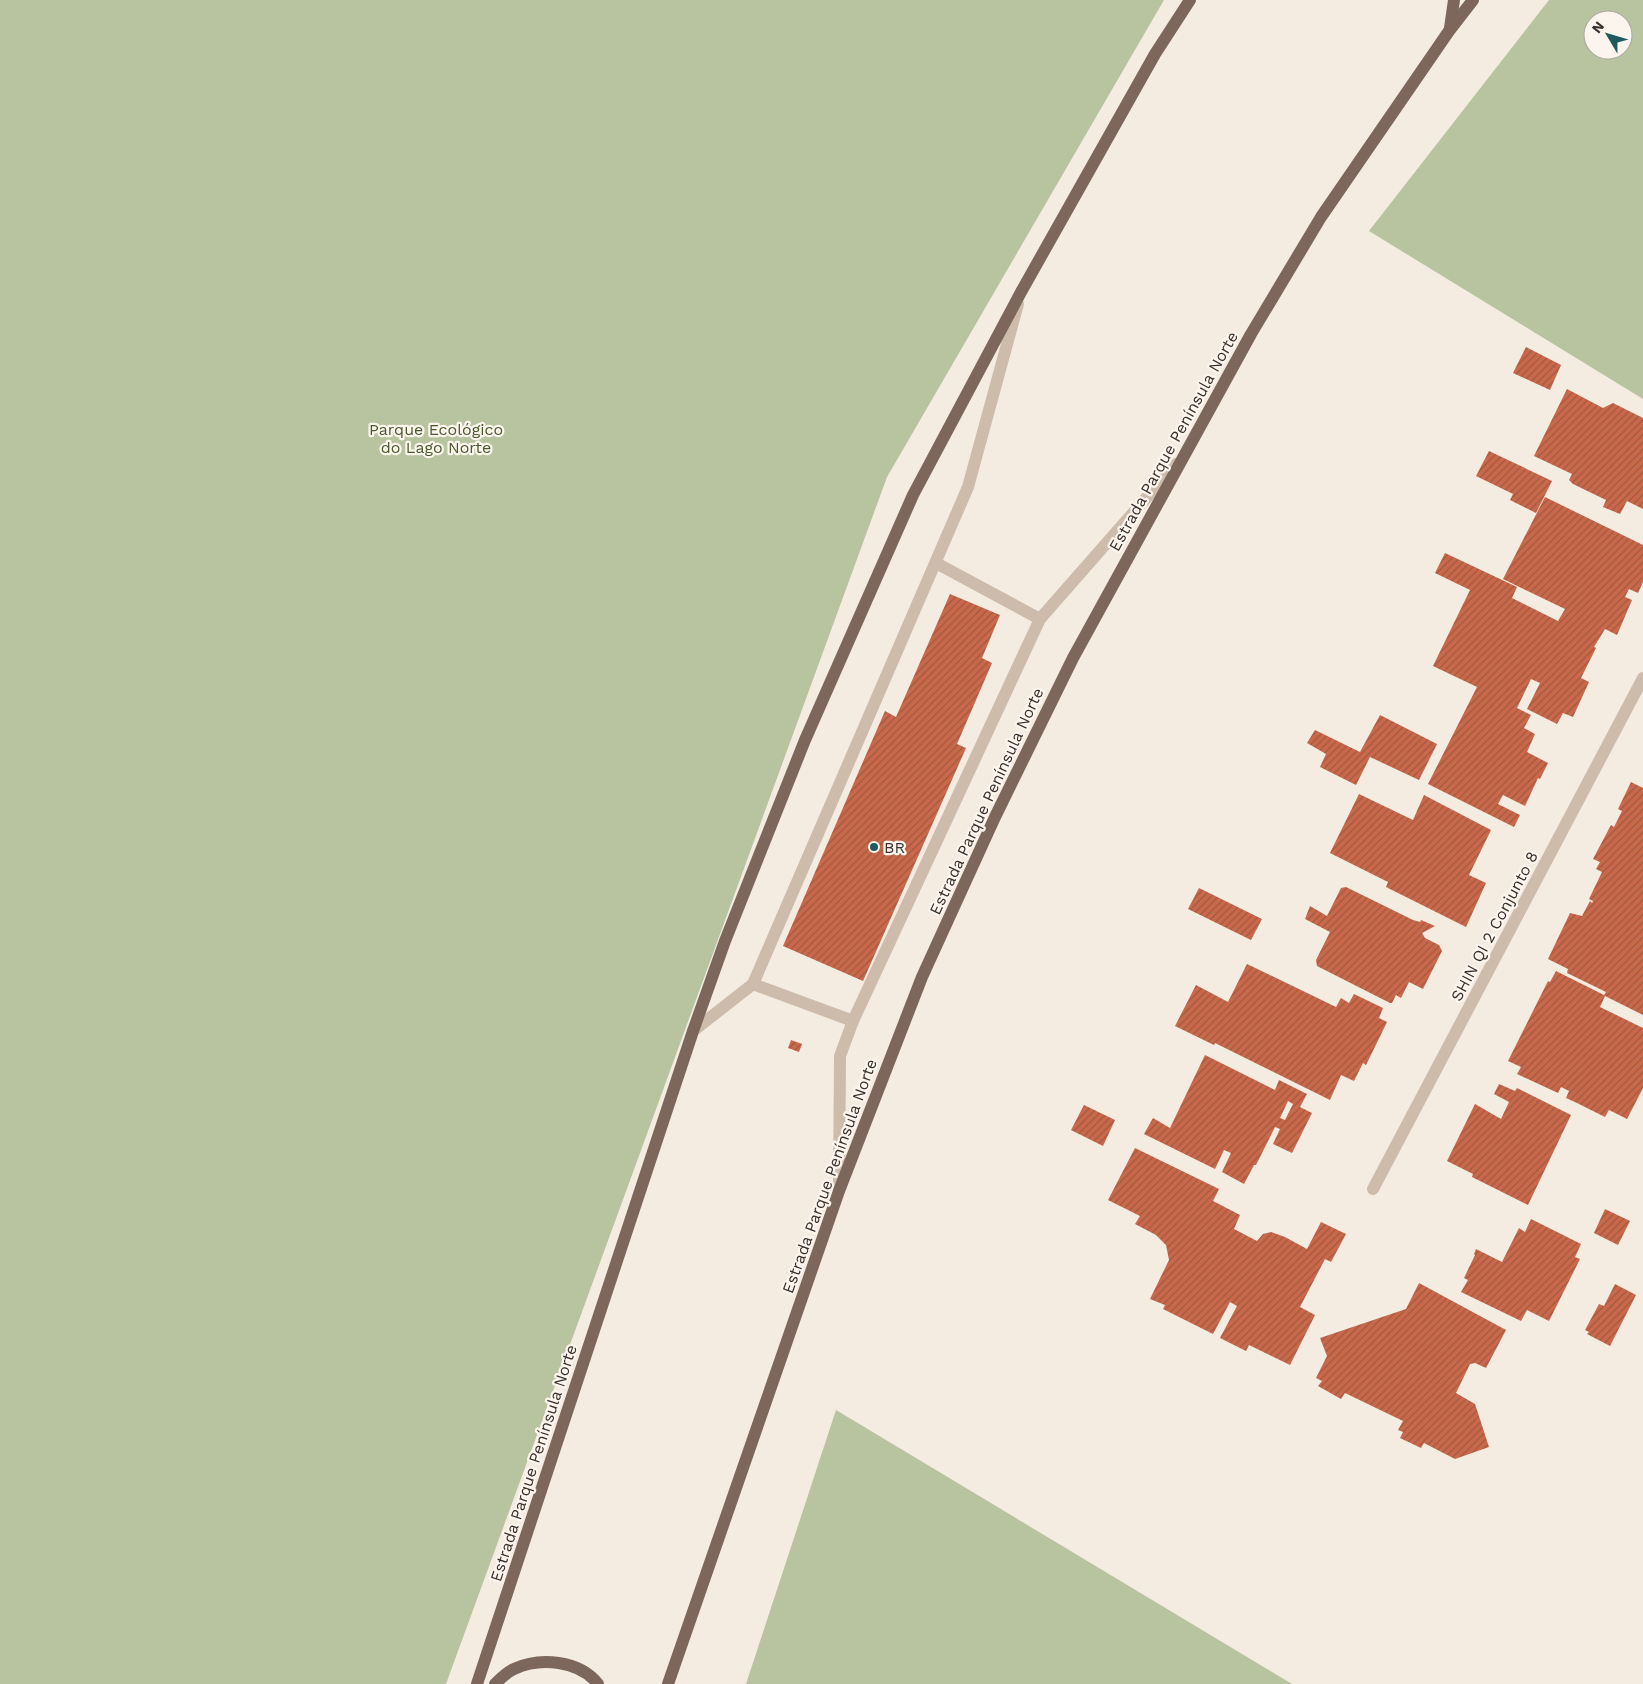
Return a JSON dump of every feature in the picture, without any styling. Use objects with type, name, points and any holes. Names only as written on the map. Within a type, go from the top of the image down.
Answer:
[{"type":"main road","name":"Estrada Parque Península Norte","points":[[477,1684],[724,941],[805,740],[913,495],[1021,292],[1155,54],[1190,0]]},
{"type":"main road","points":[[1449,31],[1454,0]]},
{"type":"main road","name":"Estrada Parque Península Norte","points":[[668,1684],[839,1191],[922,977],[995,817],[1073,658],[1251,334],[1321,217],[1449,31],[1473,0]]},
{"type":"main road","points":[[495,1684],[512,1670],[528,1664],[545,1662],[563,1664],[580,1670],[598,1684]]},
{"type":"street","points":[[693,1031],[753,984],[968,487],[1021,292]]},
{"type":"street","points":[[839,1191],[840,1056],[853,1021],[1040,619],[1182,457]]},
{"type":"street","points":[[936,563],[1040,619]]},
{"type":"street","name":"SHIN QI 2 Conjunto 8","points":[[1373,1189],[1643,678]]},
{"type":"street","points":[[753,984],[853,1021]]},
{"type":"green space","name":"Parque Ecológico do Lago Norte","points":[[0,0],[1164,0],[887,477],[446,1684],[0,1684]]},
{"type":"green space","points":[[1549,0],[1643,0],[1643,399],[1369,231]]},
{"type":"green space","points":[[836,1410],[1292,1684],[746,1684]]},
{"type":"building","points":[[1526,347],[1561,365],[1550,390],[1513,373]]},
{"type":"building","points":[[1567,389],[1603,408],[1613,403],[1643,418],[1643,509],[1627,501],[1620,514],[1603,507],[1606,500],[1573,484],[1569,480],[1572,474],[1534,456]]},
{"type":"building","points":[[1489,451],[1552,481],[1536,513],[1510,500],[1513,494],[1476,476]]},
{"type":"building","points":[[1545,497],[1643,545],[1643,582],[1638,593],[1629,589],[1625,597],[1632,600],[1617,635],[1605,629],[1594,647],[1596,648],[1581,678],[1589,682],[1573,717],[1563,713],[1557,724],[1527,709],[1540,683],[1531,679],[1517,708],[1531,715],[1524,728],[1535,734],[1527,752],[1548,763],[1540,779],[1538,778],[1525,806],[1503,795],[1498,804],[1520,815],[1514,827],[1428,784],[1477,687],[1433,666],[1470,590],[1435,573],[1445,553],[1517,587],[1512,598],[1558,621],[1565,609],[1503,579]]},
{"type":"building","name":"BR","points":[[950,594],[1000,615],[982,658],[992,663],[957,744],[966,748],[863,981],[783,946],[885,711],[896,717]]},
{"type":"building","points":[[1380,715],[1437,744],[1419,780],[1370,757],[1356,785],[1320,767],[1326,754],[1307,743],[1315,730],[1360,752]]},
{"type":"building","points":[[1631,782],[1643,788],[1643,1015],[1605,996],[1600,1007],[1643,1028],[1643,1088],[1627,1119],[1609,1110],[1605,1117],[1566,1098],[1569,1091],[1561,1087],[1558,1093],[1517,1074],[1521,1067],[1508,1061],[1548,981],[1550,982],[1556,971],[1604,995],[1606,992],[1567,973],[1568,969],[1548,959],[1570,913],[1582,916],[1590,901],[1592,903],[1593,901],[1589,899],[1602,872],[1596,869],[1600,862],[1593,859],[1611,825],[1614,827],[1622,811],[1618,809]]},
{"type":"building","points":[[1359,794],[1413,820],[1424,795],[1491,830],[1469,875],[1486,883],[1466,927],[1386,887],[1388,882],[1330,853]]},
{"type":"building","points":[[1346,887],[1413,920],[1420,922],[1421,920],[1435,926],[1422,933],[1425,938],[1439,945],[1442,951],[1423,989],[1409,982],[1401,998],[1396,995],[1392,1003],[1390,1003],[1317,966],[1316,960],[1330,932],[1305,919],[1310,906],[1327,916],[1341,888]]},
{"type":"building","points":[[1199,888],[1262,919],[1251,940],[1188,909]]},
{"type":"building","points":[[1247,964],[1336,1007],[1341,998],[1349,1003],[1354,994],[1383,1008],[1379,1018],[1387,1022],[1366,1065],[1363,1063],[1354,1081],[1341,1075],[1330,1100],[1215,1043],[1214,1045],[1175,1026],[1196,985],[1228,1002]]},
{"type":"building","points":[[791,1040],[802,1044],[799,1052],[788,1048]]},
{"type":"building","points":[[1205,1055],[1275,1090],[1279,1080],[1307,1094],[1300,1107],[1312,1113],[1292,1153],[1273,1144],[1280,1129],[1275,1127],[1244,1184],[1222,1172],[1231,1153],[1224,1150],[1215,1169],[1144,1134],[1153,1118],[1170,1128]],"holes":[[[1288,1101],[1293,1104],[1285,1120],[1280,1118]]]},
{"type":"building","points":[[1499,1084],[1515,1091],[1517,1088],[1571,1115],[1528,1205],[1472,1177],[1473,1174],[1447,1161],[1475,1104],[1501,1119],[1509,1102],[1494,1094]]},
{"type":"building","points":[[1084,1105],[1115,1120],[1103,1146],[1071,1130]]},
{"type":"building","points":[[1135,1148],[1219,1189],[1213,1201],[1240,1215],[1234,1229],[1257,1241],[1263,1234],[1271,1232],[1307,1249],[1321,1222],[1346,1234],[1331,1262],[1325,1259],[1300,1307],[1315,1315],[1290,1365],[1249,1345],[1246,1351],[1220,1338],[1237,1306],[1230,1302],[1213,1334],[1163,1309],[1165,1305],[1150,1299],[1169,1260],[1166,1245],[1156,1235],[1135,1224],[1140,1216],[1108,1200]]},
{"type":"building","points":[[1605,1209],[1630,1221],[1618,1245],[1594,1233]]},
{"type":"building","points":[[1531,1219],[1581,1244],[1575,1257],[1580,1259],[1549,1321],[1527,1310],[1521,1321],[1461,1292],[1468,1280],[1464,1278],[1476,1249],[1502,1262],[1519,1228],[1525,1232]]},
{"type":"building","points":[[1419,1283],[1506,1330],[1486,1368],[1475,1363],[1470,1364],[1456,1393],[1475,1404],[1489,1447],[1455,1459],[1424,1443],[1421,1448],[1400,1438],[1403,1432],[1398,1430],[1403,1421],[1345,1393],[1341,1399],[1318,1386],[1322,1381],[1316,1378],[1327,1356],[1320,1338],[1406,1309]]},
{"type":"building","points":[[1615,1284],[1636,1295],[1610,1346],[1587,1334],[1589,1332],[1585,1330],[1599,1304],[1604,1306]]},
{"type":"place","name":"BR","points":[[874,847]]}]
